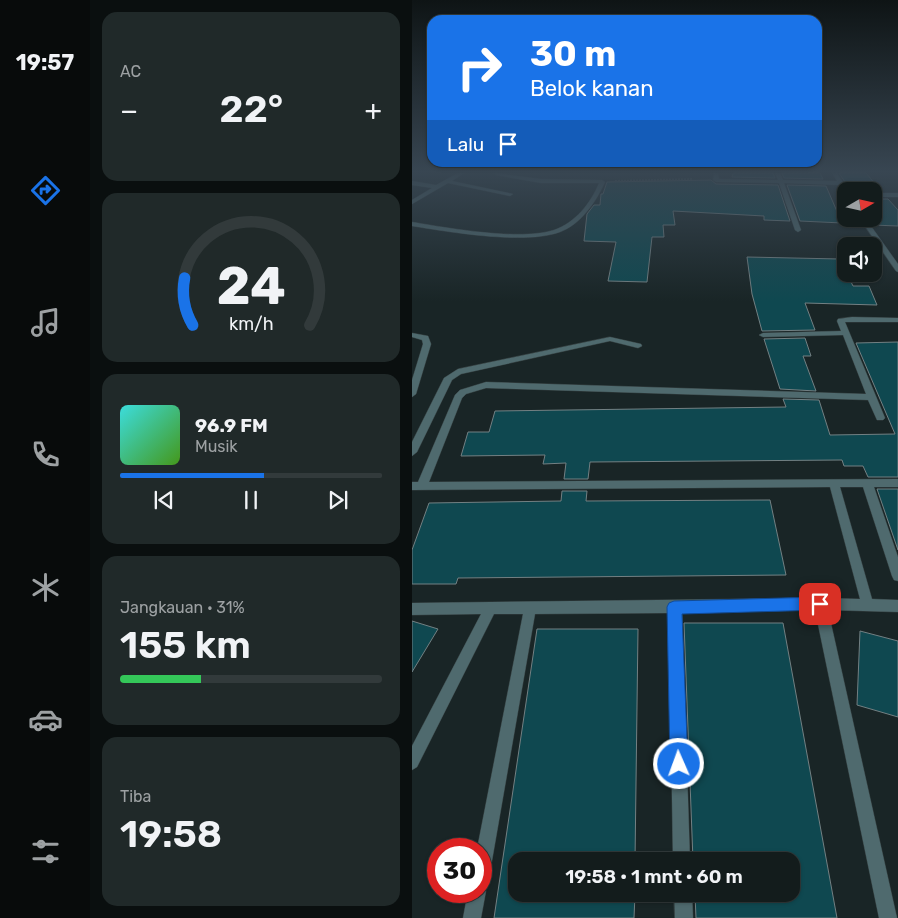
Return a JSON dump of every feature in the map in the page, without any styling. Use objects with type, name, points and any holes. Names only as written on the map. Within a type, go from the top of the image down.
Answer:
[{"type":"street","points":[[412,224],[505,234],[532,234],[556,232],[574,223],[579,216]]},
{"type":"street","points":[[793,216],[798,230]]},
{"type":"street","points":[[869,228],[898,270]]},
{"type":"street","points":[[880,418],[841,321],[846,319],[898,320]]},
{"type":"street","points":[[764,335],[846,333]]},
{"type":"street","points":[[412,335],[425,338],[426,344],[412,394]]},
{"type":"street","points":[[412,452],[448,378],[458,372],[610,339],[638,346]]},
{"type":"street","points":[[872,397],[486,384],[472,387],[458,397],[417,486],[898,483]]},
{"type":"street","points":[[834,483],[868,606]]},
{"type":"street","points":[[867,483],[898,576]]},
{"type":"street","points":[[820,604],[888,918]]},
{"type":"street","points":[[412,609],[820,604],[898,606]]},
{"type":"street","points":[[674,607],[682,852]]},
{"type":"street","points":[[412,762],[491,608]]},
{"type":"street","points":[[487,838],[530,608]]},
{"type":"street","points":[[683,902],[684,918]]},
{"type":"street","points":[[472,918],[475,903]]},
{"type":"building","points":[[587,216],[674,216],[675,225],[663,225],[664,237],[652,237],[647,282],[608,281],[616,242],[584,241]]},
{"type":"building","points":[[761,216],[788,216],[790,221],[764,220],[764,216]]},
{"type":"building","points":[[798,216],[837,216],[837,223],[800,221]]},
{"type":"building","points":[[882,216],[898,216],[898,226],[882,225]]},
{"type":"building","points":[[747,257],[837,259],[837,282],[851,282],[853,286],[869,286],[877,305],[805,303],[815,330],[762,331],[752,294]]},
{"type":"building","points":[[805,338],[811,356],[803,356],[816,391],[780,389],[764,339]]},
{"type":"building","points":[[898,342],[898,477],[868,477],[863,466],[844,466],[842,460],[590,462],[588,479],[564,479],[566,463],[543,464],[545,455],[461,456],[468,432],[489,432],[495,411],[786,407],[783,399],[819,400],[830,435],[895,434],[856,343]]},
{"type":"building","points":[[877,489],[898,489],[898,550]]},
{"type":"building","points":[[562,491],[587,491],[586,501],[770,500],[786,575],[458,578],[456,584],[412,584],[412,550],[429,503],[561,501]]},
{"type":"building","points":[[412,621],[438,629],[412,672]]},
{"type":"building","points":[[684,623],[783,623],[837,918],[696,918],[695,902],[800,902],[800,852],[693,852]]},
{"type":"building","points":[[537,629],[638,629],[635,852],[508,852],[508,902],[635,902],[634,918],[494,918]]},
{"type":"building","points":[[860,631],[898,641],[898,717],[857,705]]},
{"type":"route","points":[[679,764],[674,607],[820,604]]}]
